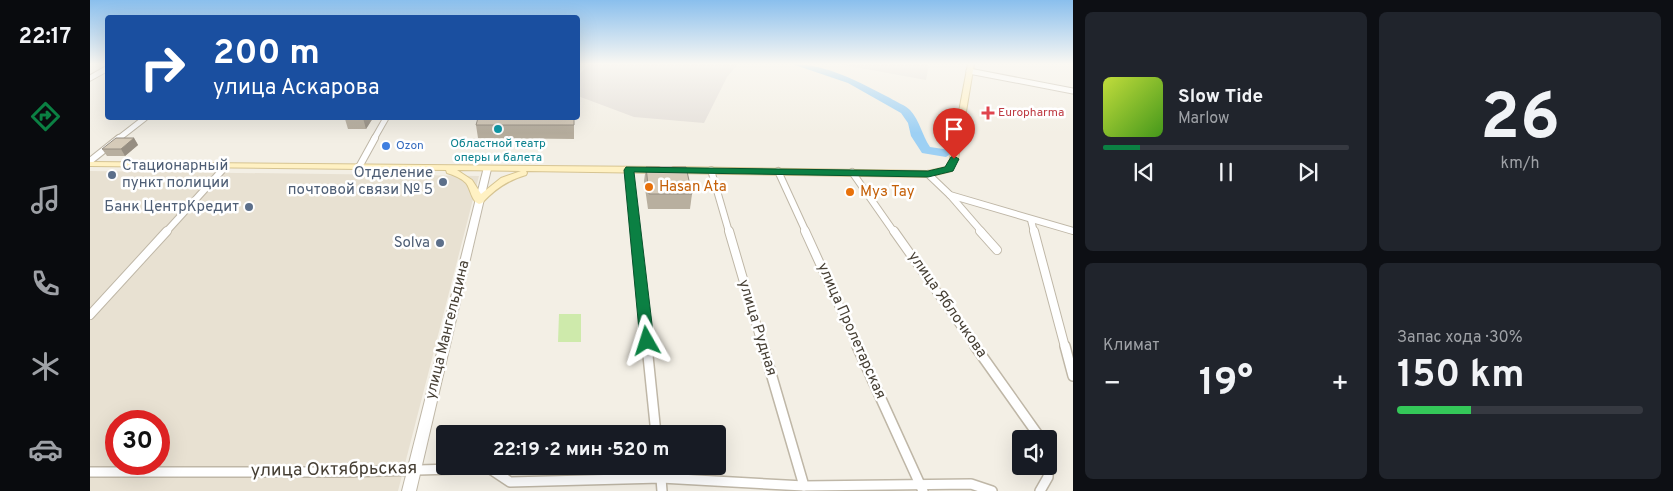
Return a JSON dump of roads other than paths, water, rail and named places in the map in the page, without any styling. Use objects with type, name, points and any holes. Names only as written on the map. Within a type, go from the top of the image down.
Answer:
[{"type":"main road","points":[[90,163],[928,174],[949,169],[954,159],[967,87]]},
{"type":"main road","points":[[438,168],[462,175],[470,180],[479,201],[491,188],[500,182],[539,169]]},
{"type":"street","points":[[1051,87],[1073,92]]},
{"type":"street","points":[[90,163],[143,120]]},
{"type":"street","points":[[359,167],[385,120]]},
{"type":"street","points":[[90,315],[226,166]]},
{"type":"street","name":"улица Мангельдина","points":[[408,491],[487,169]]},
{"type":"street","points":[[629,170],[655,425]]},
{"type":"street","name":"улица Рудная","points":[[711,170],[804,486]]},
{"type":"street","name":"улица Пролетарская","points":[[778,171],[922,488]]},
{"type":"street","name":"улица Яблочкова","points":[[852,172],[1035,430]]},
{"type":"street","points":[[928,174],[950,195],[997,250]]},
{"type":"street","points":[[950,195],[1031,220],[1073,230]]},
{"type":"street","points":[[1031,220],[1073,376]]},
{"type":"street","name":"улица Октябрьская","points":[[90,472],[347,472],[489,468],[510,482],[661,478],[804,486],[922,488],[971,484],[992,491]]},
{"type":"street","points":[[661,475],[662,491]]},
{"type":"street","points":[[1041,491],[1048,475]]},
{"type":"waterway","points":[[862,87],[905,111],[914,123],[917,136],[926,150],[946,153]]},
{"type":"place","name":"Europharma","points":[[988,113]]},
{"type":"place","name":"Областной театр оперы и балета","points":[[498,129]]},
{"type":"place","name":"Ozon","points":[[386,146]]},
{"type":"place","name":"Стационарный пункт полиции","points":[[112,175]]},
{"type":"place","name":"Отделение почтовой связи № 5","points":[[443,182]]},
{"type":"place","name":"Hasan Ata","points":[[649,187]]},
{"type":"place","name":"Муз Тау","points":[[850,192]]},
{"type":"place","name":"Банк ЦентрКредит","points":[[249,207]]},
{"type":"place","name":"Solva","points":[[440,243]]}]
